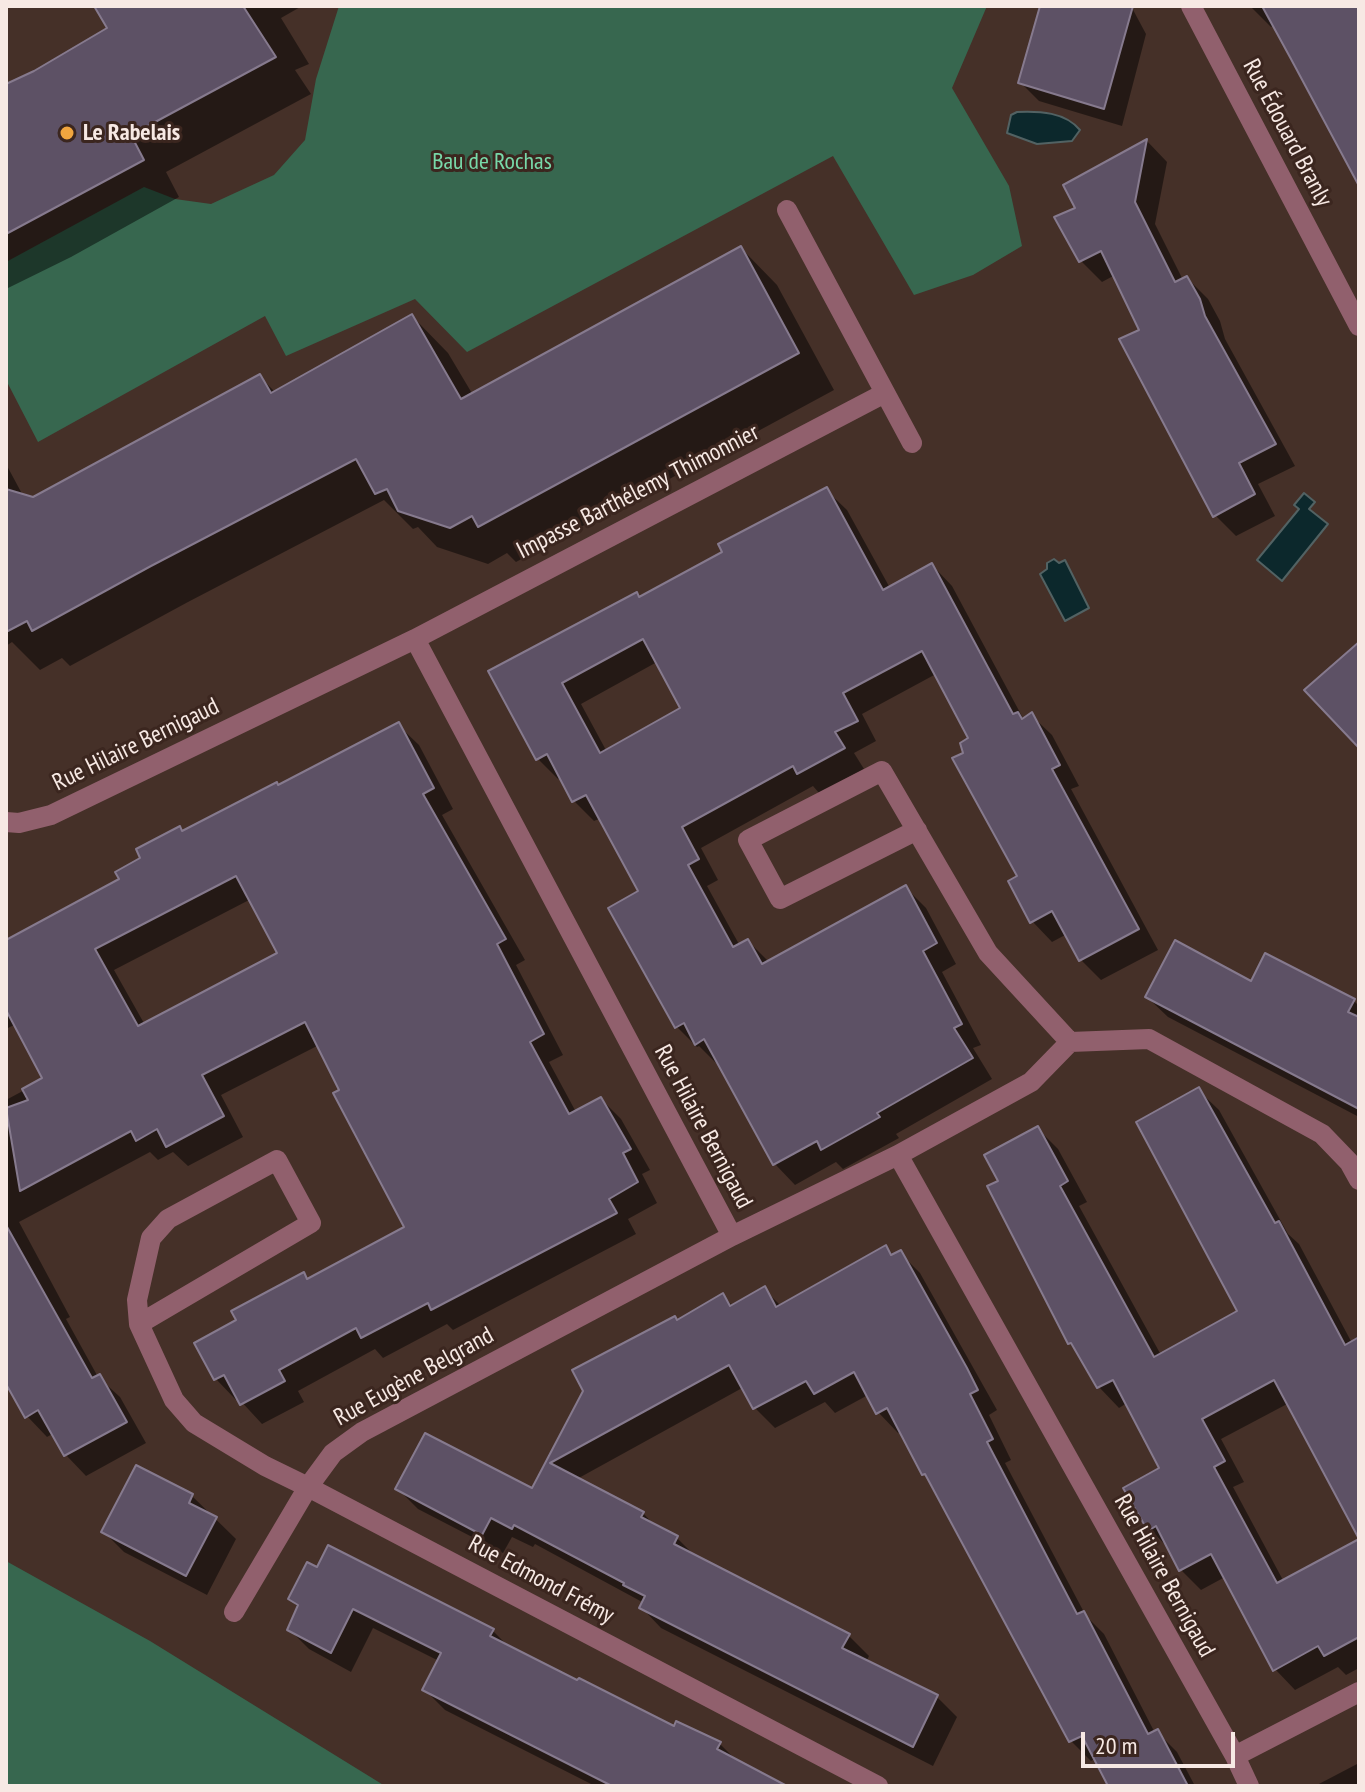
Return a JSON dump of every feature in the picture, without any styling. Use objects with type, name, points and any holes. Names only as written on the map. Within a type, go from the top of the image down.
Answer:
[{"type":"street","name":"Rue Édouard Branly","points":[[1191,6],[1359,326]]},
{"type":"street","points":[[787,210],[912,443]]},
{"type":"street","name":"Impasse Barthélemy Thimonnier","points":[[415,639],[885,393]]},
{"type":"street","name":"Rue Hilaire Bernigaud","points":[[6,822],[19,823],[51,815],[415,639],[732,1236],[898,1155],[1249,1786]]},
{"type":"street","points":[[917,830],[780,899],[748,840],[882,771],[917,830],[988,953],[1070,1042]]},
{"type":"street","points":[[898,1155],[1031,1082],[1070,1042],[1149,1039],[1322,1134],[1349,1162],[1359,1180]]},
{"type":"street","points":[[139,1324],[311,1223],[277,1160],[168,1219],[151,1238],[137,1300],[139,1324],[174,1400],[194,1423],[265,1466],[308,1487],[234,1612]]},
{"type":"street","name":"Rue Eugène Belgrand","points":[[308,1487],[333,1453],[362,1432],[732,1236]]},
{"type":"street","name":"Rue Edmond Frémy","points":[[308,1487],[878,1786]]},
{"type":"street","points":[[1235,1756],[1359,1692]]},
{"type":"green space","name":"Bau de Rochas","points":[[339,6],[987,6],[952,88],[1009,186],[1022,246],[973,275],[914,295],[833,156],[467,352],[415,299],[286,356],[265,316],[38,442],[6,380],[6,262],[144,187],[175,199],[211,204],[274,175],[305,140],[316,79]]},
{"type":"green space","points":[[6,1561],[150,1641],[385,1786],[6,1786]]},
{"type":"water","points":[[1017,112],[1060,116],[1080,130],[1072,141],[1037,144],[1007,133],[1011,115]]},
{"type":"water","points":[[1304,493],[1315,502],[1309,509],[1328,524],[1282,581],[1257,560],[1299,509],[1294,505]]},
{"type":"water","points":[[1054,559],[1059,563],[1065,560],[1089,608],[1065,621],[1040,574]]},
{"type":"building","points":[[94,6],[243,6],[276,57],[131,135],[144,160],[6,234],[6,84],[107,28]]},
{"type":"building","points":[[1040,6],[1133,6],[1104,109],[1018,83]]},
{"type":"building","points":[[1262,6],[1359,6],[1359,186],[1291,59]]},
{"type":"building","points":[[1147,139],[1135,202],[1175,282],[1187,276],[1200,299],[1205,316],[1276,444],[1239,463],[1255,494],[1213,517],[1119,339],[1139,330],[1101,251],[1079,262],[1054,217],[1075,208],[1063,185]]},
{"type":"building","points":[[741,246],[799,353],[478,527],[472,516],[450,528],[398,511],[387,489],[375,494],[356,459],[32,631],[27,621],[6,632],[6,489],[33,497],[260,374],[271,393],[412,314],[461,399]]},
{"type":"building","points":[[827,487],[883,590],[932,563],[1013,714],[1018,712],[1022,719],[1032,712],[1060,765],[1052,769],[1139,929],[1079,961],[1052,911],[1030,923],[1008,881],[1017,876],[952,758],[963,753],[960,743],[968,738],[922,651],[843,693],[858,721],[835,732],[845,748],[797,774],[793,766],[682,827],[699,859],[688,865],[733,947],[748,939],[762,964],[906,885],[937,943],[923,951],[962,1024],[954,1028],[973,1058],[877,1113],[880,1117],[821,1150],[817,1141],[773,1165],[704,1039],[695,1045],[684,1023],[675,1028],[608,908],[638,891],[586,795],[572,802],[547,754],[536,760],[488,671],[637,592],[639,597],[722,552],[718,544]],"holes":[[[643,639],[680,708],[600,753],[562,683]]]},
{"type":"building","points":[[1359,642],[1359,748],[1304,690]]},
{"type":"building","points":[[399,722],[434,788],[423,794],[506,939],[497,944],[544,1034],[530,1042],[569,1114],[601,1097],[631,1149],[623,1153],[638,1182],[609,1199],[617,1213],[431,1310],[428,1303],[361,1338],[356,1328],[279,1370],[285,1381],[240,1405],[224,1375],[214,1380],[194,1343],[236,1320],[231,1311],[304,1272],[307,1279],[404,1227],[333,1093],[339,1090],[305,1022],[202,1075],[224,1116],[166,1147],[157,1129],[136,1141],[131,1131],[20,1191],[6,1108],[28,1100],[22,1089],[42,1078],[6,1010],[6,940],[119,879],[115,872],[140,858],[136,849],[180,826],[182,831],[277,782],[278,785]],"holes":[[[236,876],[277,953],[138,1026],[95,949]]]},
{"type":"building","points":[[1175,940],[1251,981],[1265,953],[1355,999],[1348,1012],[1359,1017],[1359,1109],[1145,997]]},
{"type":"building","points":[[1199,1087],[1275,1223],[1279,1221],[1345,1345],[1359,1337],[1359,1539],[1359,1637],[1324,1656],[1318,1646],[1273,1671],[1211,1554],[1179,1571],[1156,1526],[1148,1531],[1123,1488],[1159,1468],[1113,1380],[1097,1388],[1071,1343],[1068,1344],[987,1186],[998,1181],[984,1155],[1038,1126],[1068,1181],[1060,1186],[1154,1357],[1237,1311],[1136,1122]],"holes":[[[1274,1380],[1359,1539],[1277,1583],[1214,1467],[1225,1461],[1202,1419]]]},
{"type":"building","points":[[6,1225],[92,1378],[100,1374],[127,1422],[64,1456],[38,1410],[25,1418],[6,1384]]},
{"type":"building","points":[[886,1245],[891,1255],[901,1250],[967,1368],[978,1390],[970,1394],[993,1439],[987,1442],[1077,1614],[1084,1611],[1148,1734],[1158,1729],[1188,1786],[1108,1786],[1082,1736],[1069,1742],[887,1408],[876,1414],[854,1372],[814,1394],[806,1381],[753,1409],[729,1365],[550,1463],[644,1512],[641,1517],[678,1536],[674,1544],[850,1634],[842,1648],[938,1695],[913,1747],[639,1608],[645,1596],[514,1525],[512,1529],[491,1518],[482,1535],[395,1489],[425,1433],[532,1488],[583,1391],[572,1370],[675,1316],[677,1320],[723,1293],[730,1306],[765,1286],[776,1307]]},
{"type":"building","points":[[136,1465],[193,1494],[189,1503],[217,1517],[186,1576],[101,1532]]},
{"type":"building","points":[[328,1545],[494,1629],[490,1636],[577,1680],[579,1678],[674,1726],[676,1721],[721,1742],[717,1749],[787,1786],[612,1786],[422,1690],[441,1653],[353,1609],[331,1653],[287,1630],[298,1605],[288,1599],[307,1562],[317,1567]]},
{"type":"place","name":"Le Rabelais","points":[[67,133]]}]
